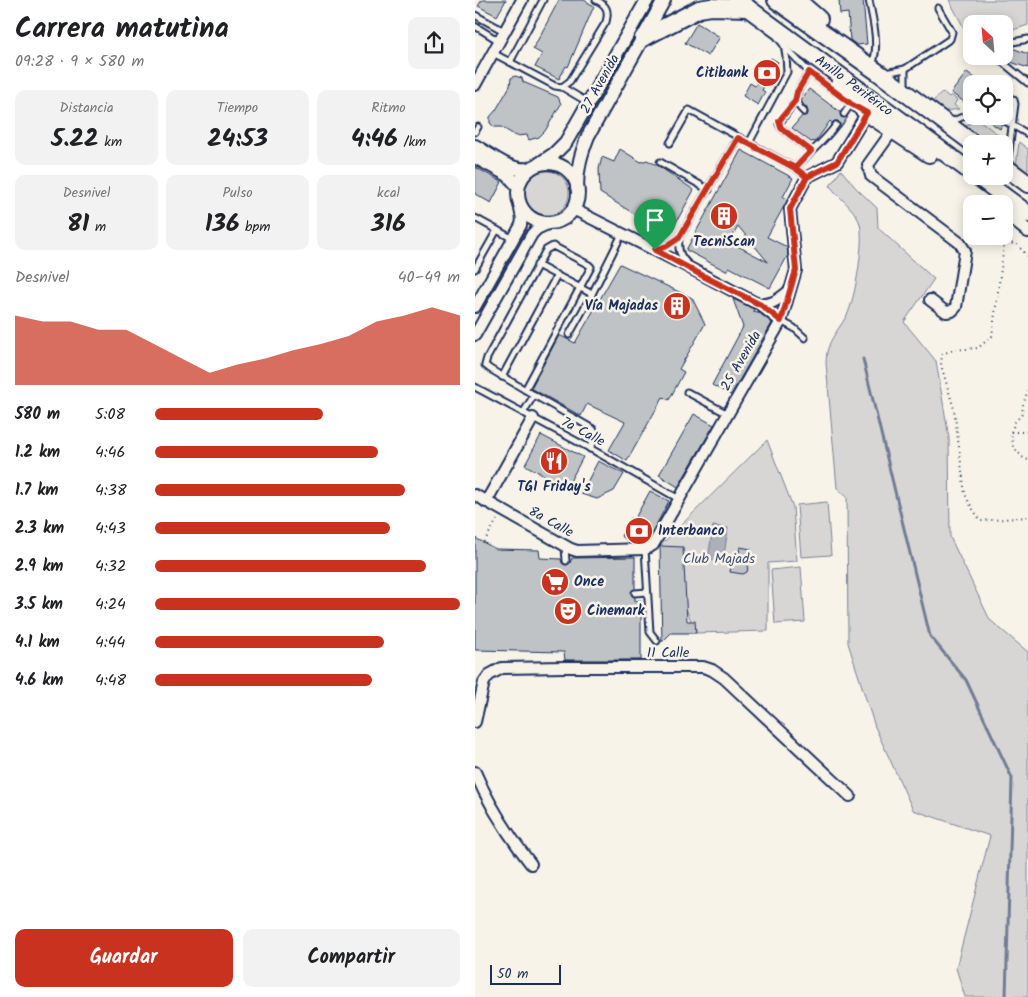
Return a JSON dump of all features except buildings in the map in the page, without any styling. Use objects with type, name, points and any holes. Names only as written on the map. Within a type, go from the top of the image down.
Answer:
[{"type":"highway","name":"Anillo Periférico","points":[[776,0],[963,136]]},
{"type":"highway","points":[[797,0],[831,30],[839,44]]},
{"type":"highway","points":[[643,38],[699,9],[742,4]]},
{"type":"highway","name":"Anillo Periférico","points":[[742,4],[764,19],[814,66],[963,167]]},
{"type":"highway","points":[[814,66],[825,71],[867,113],[933,156],[963,169]]},
{"type":"highway","points":[[1013,172],[1026,181]]},
{"type":"highway","name":"Anillo Periférico","points":[[989,185],[1028,214]]},
{"type":"street","points":[[475,85],[522,0]]},
{"type":"street","name":"27 Avenida","points":[[535,166],[554,154],[566,142],[647,0]]},
{"type":"street","name":"27 Avenida","points":[[577,188],[579,158],[588,136],[664,0]]},
{"type":"street","points":[[807,177],[837,162],[867,113]]},
{"type":"street","points":[[893,130],[868,165],[868,171],[871,176],[960,243],[965,251],[956,307],[952,311],[945,312],[929,300]]},
{"type":"street","points":[[475,146],[510,166],[523,170],[535,166],[555,164],[564,168],[574,178],[577,188],[577,200],[573,209],[561,220],[537,229],[532,234],[475,334]]},
{"type":"street","points":[[475,157],[508,176],[518,186]]},
{"type":"street","points":[[475,307],[522,219],[517,193],[518,186],[524,175],[535,166]]},
{"type":"street","name":"25 Avenida","points":[[647,548],[656,541],[726,413],[781,321],[796,270],[790,209],[807,177]]},
{"type":"street","name":"Anillo Periférico","points":[[983,185],[992,195]]},
{"type":"street","points":[[519,204],[530,217],[541,222],[550,223]]},
{"type":"street","points":[[573,209],[761,305],[781,321]]},
{"type":"street","points":[[1013,219],[1028,231]]},
{"type":"street","points":[[761,305],[779,300],[790,290]]},
{"type":"street","points":[[486,502],[533,418]]},
{"type":"street","name":"8a Calle","points":[[475,495],[577,551],[647,548]]},
{"type":"street","name":"11 Calle","points":[[475,722],[486,679],[492,673],[502,668],[703,668],[712,670],[724,678],[850,796]]},
{"type":"street","points":[[475,772],[497,815],[531,864]]},
{"type":"lane","points":[[510,62],[543,0]]},
{"type":"lane","points":[[869,0],[876,51],[875,71],[905,69],[947,42],[952,32],[939,8]]},
{"type":"lane","points":[[562,87],[570,81],[606,22],[609,13],[607,7],[599,1]]},
{"type":"lane","points":[[475,15],[505,31]]},
{"type":"lane","points":[[764,19],[783,45],[814,66],[851,104],[867,113]]},
{"type":"lane","points":[[475,26],[499,41]]},
{"type":"lane","points":[[1013,42],[1028,39]]},
{"type":"lane","points":[[749,143],[787,72],[783,45]]},
{"type":"lane","points":[[492,53],[555,86],[562,87],[589,103]]},
{"type":"lane","points":[[1006,65],[1028,83]]},
{"type":"lane","points":[[811,151],[781,128],[779,124],[795,101],[797,92],[814,66]]},
{"type":"lane","points":[[905,69],[906,93]]},
{"type":"lane","points":[[795,101],[804,112]]},
{"type":"lane","points":[[1013,101],[1015,102],[1013,113]]},
{"type":"lane","points":[[844,114],[851,104]]},
{"type":"lane","points":[[670,143],[689,110],[795,168],[807,177]]},
{"type":"lane","points":[[947,124],[963,117]]},
{"type":"lane","points":[[1013,125],[1028,134]]},
{"type":"lane","points":[[795,168],[834,128],[827,126]]},
{"type":"lane","points":[[655,250],[667,246],[679,238],[738,138]]},
{"type":"lane","points":[[660,162],[709,190]]},
{"type":"lane","points":[[475,218],[513,239]]},
{"type":"lane","points":[[475,269],[497,230]]},
{"type":"lane","points":[[569,336],[622,234]]},
{"type":"lane","points":[[679,238],[678,249],[681,256],[694,271]]},
{"type":"lane","points":[[525,390],[591,267],[553,246],[546,250],[537,265],[485,365],[503,377],[525,390],[534,395],[593,430],[596,434],[590,448]]},
{"type":"lane","points":[[537,265],[592,294]]},
{"type":"lane","points":[[503,377],[557,275]]},
{"type":"lane","points":[[781,321],[794,328],[805,338]]},
{"type":"lane","name":"7a Calle","points":[[475,388],[590,448],[679,499]]},
{"type":"lane","points":[[687,392],[726,413]]},
{"type":"lane","points":[[523,413],[534,395]]},
{"type":"lane","points":[[565,546],[565,561]]},
{"type":"lane","points":[[647,548],[647,592],[650,632],[657,641]]},
{"type":"lane","points":[[635,593],[647,592]]},
{"type":"path","points":[[1028,256],[1017,245],[1010,242],[1004,246],[992,336],[978,348],[953,350],[942,354],[941,364],[954,409],[965,494],[971,508],[981,521],[1028,517]]},
{"type":"path","points":[[1028,390],[1022,414],[1015,422],[1011,432],[1013,446],[1022,457],[1028,460]]},
{"type":"path","points":[[1011,432],[1028,432]]},
{"type":"path","points":[[484,542],[502,511]]},
{"type":"green space","points":[[949,0],[1028,0],[1028,25],[1013,30],[1013,15],[963,15],[963,26]]},
{"type":"green space","points":[[943,92],[957,100],[954,105],[959,109],[940,112],[931,103]]},
{"type":"green space","points":[[967,125],[986,125],[999,135],[973,135],[963,127]]},
{"type":"green space","points":[[1019,142],[1028,149],[1028,174],[1016,166]]},
{"type":"green space","points":[[841,170],[877,208],[878,228],[934,279],[904,322],[936,361],[949,438],[950,537],[990,620],[1028,652],[1028,997],[965,997],[956,968],[990,836],[913,810],[875,727],[848,643],[847,497],[837,488],[826,355],[830,343],[850,307],[859,268],[861,229],[859,221],[850,207],[830,186]]},
{"type":"green space","points":[[543,171],[551,171],[563,177],[569,193],[563,209],[551,215],[543,215],[531,209],[525,197],[525,189],[531,177]]},
{"type":"green space","name":"Club Majads","points":[[767,440],[793,507],[797,561],[768,563],[768,631],[696,633],[660,546]]},
{"type":"green space","points":[[827,502],[831,555],[801,557],[797,505]]},
{"type":"green space","points":[[801,567],[805,622],[775,624],[771,570]]},
{"type":"shaded area","points":[[713,526],[728,528],[723,562],[708,559]]},
{"type":"waterway","points":[[863,359],[930,636],[966,680],[1012,778],[1006,997]]},
{"type":"place","name":"Citibank","points":[[767,73]]},
{"type":"place","name":"TecniScan","points":[[724,216]]},
{"type":"place","name":"Vía Majadas","points":[[677,306]]},
{"type":"place","name":"TGI Friday's","points":[[554,461]]},
{"type":"place","name":"Interbanco","points":[[639,531]]},
{"type":"place","name":"Once","points":[[555,582]]},
{"type":"place","name":"Cinemark","points":[[568,611]]},
{"type":"route","points":[[655,250],[667,246],[679,238],[738,138],[795,168],[807,177],[837,162],[867,113],[851,104],[809,72],[797,92],[795,101],[779,121],[781,128],[811,151],[795,168],[807,177],[790,209],[796,270],[781,321],[761,305],[655,250]]}]
